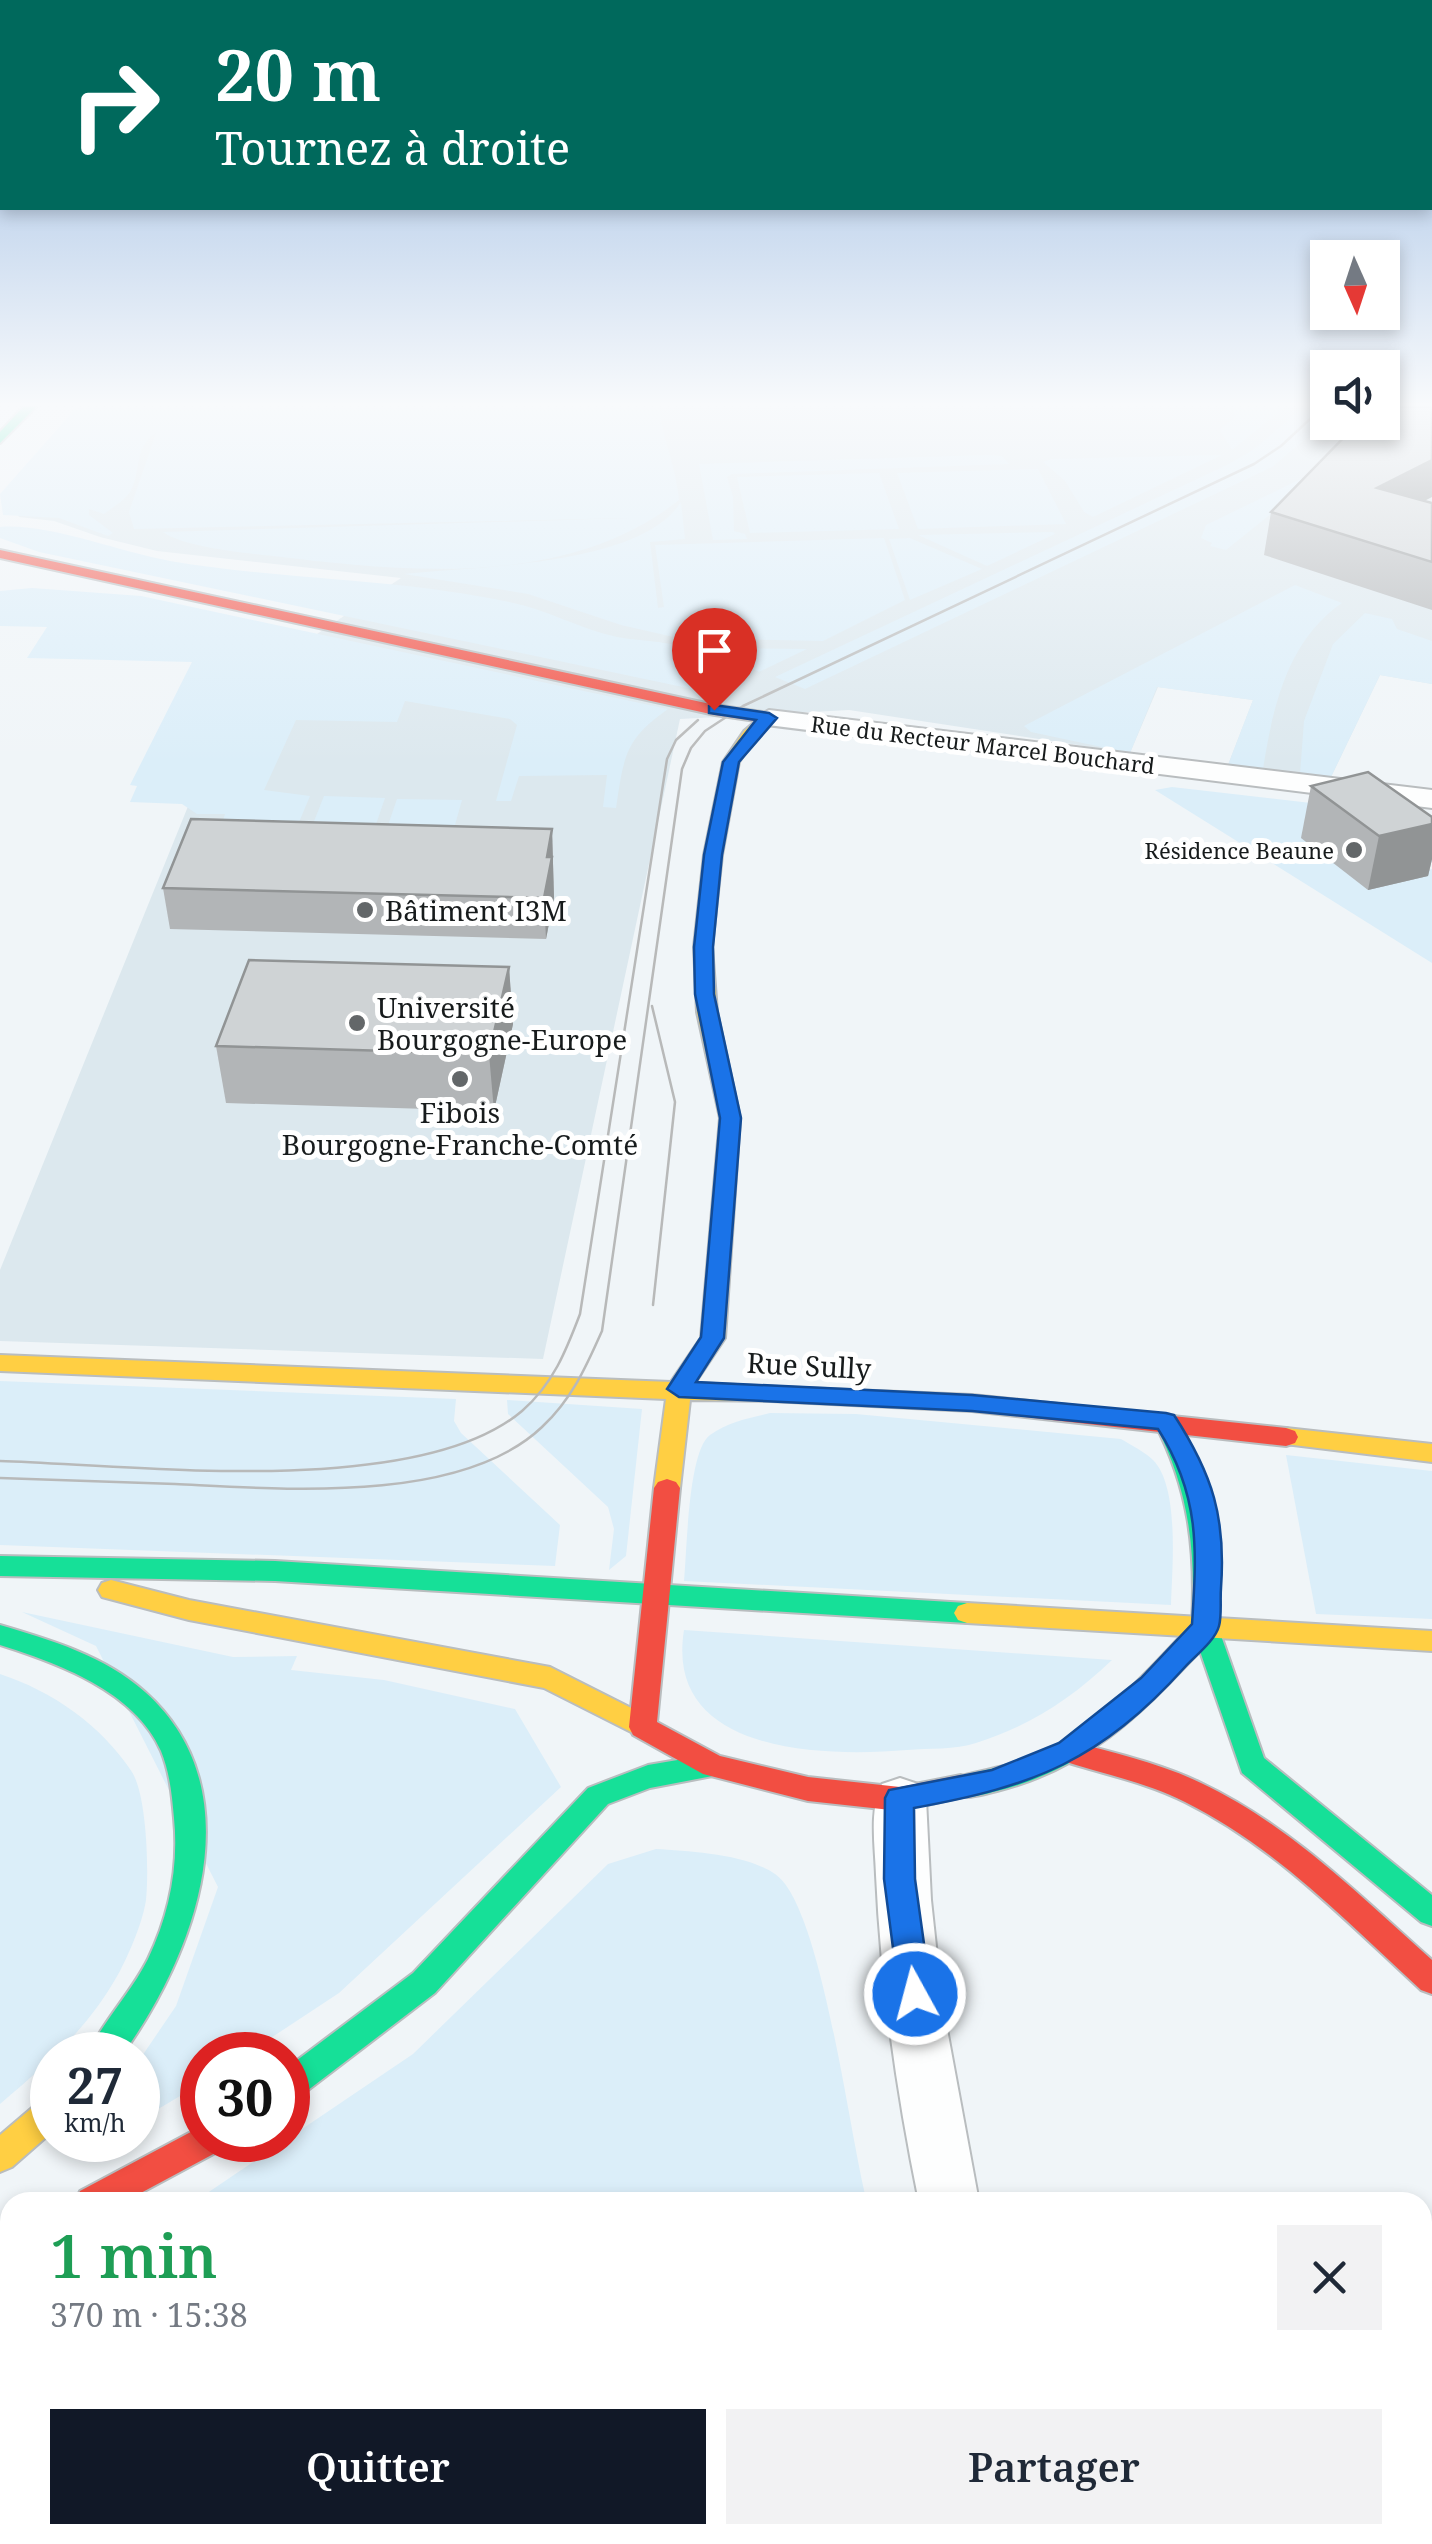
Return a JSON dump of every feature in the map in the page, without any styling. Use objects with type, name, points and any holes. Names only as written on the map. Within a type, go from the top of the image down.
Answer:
[{"type":"main road","points":[[0,554],[186,592]]},
{"type":"main road","points":[[20,580],[91,581],[186,592]]},
{"type":"main road","name":"Rue du Recteur Marcel Bouchard","points":[[186,592],[714,710],[769,718]]},
{"type":"main road","points":[[643,1727],[654,1594],[679,1389],[712,1338],[730,1118],[704,994],[704,947],[713,855],[731,762],[750,734],[769,718]]},
{"type":"main road","name":"Rue Sully","points":[[0,1363],[972,1403],[1432,1452]]},
{"type":"main road","points":[[1166,1422],[1185,1452],[1208,1518],[1205,1627],[1252,1766],[1432,1913]]},
{"type":"main road","points":[[10,1566],[189,1610],[550,1678],[713,1766],[808,1790],[900,1798],[994,1782],[1070,1752],[1151,1686],[1205,1627]]},
{"type":"main road","points":[[10,1566],[275,1572],[1432,1641]]},
{"type":"main road","points":[[0,1635],[71,1657],[138,1702],[168,1738],[192,1812],[190,1890],[176,1935],[150,1992],[121,2032]]},
{"type":"main road","points":[[1070,1752],[1151,1774],[1229,1812],[1311,1874],[1432,1980]]},
{"type":"main road","points":[[310,2069],[424,1983],[598,1796],[648,1777],[713,1766]]},
{"type":"main road","points":[[0,2156],[30,2131]]},
{"type":"main road","points":[[111,2192],[180,2155]]},
{"type":"street","name":"Rue du Recteur Marcel Bouchard","points":[[769,718],[1432,799]]},
{"type":"street","points":[[900,1798],[900,1879],[930,2108],[947,2192]]},
{"type":"shaded area","name":"Université Bourgogne-Europe","points":[[68,526],[1432,526],[1432,684],[1380,675],[1331,777],[1228,765],[1253,700],[1158,687],[1130,753],[849,710],[680,719],[543,1359],[0,1341],[0,1270],[236,688],[401,578],[157,551]]},
{"type":"shaded area","points":[[80,526],[103,526],[113,533],[108,536]]},
{"type":"shaded area","points":[[133,526],[282,526],[134,529]]},
{"type":"shaded area","points":[[372,526],[640,526],[587,549],[536,561],[430,569],[247,553],[199,545],[163,532]]},
{"type":"shaded area","points":[[655,526],[684,526],[685,539],[650,542],[658,608],[664,607],[655,545],[884,538],[905,600],[823,641],[678,638],[621,625],[528,594],[404,574],[553,559],[630,540]]},
{"type":"shaded area","points":[[710,526],[734,526],[734,531],[745,534],[747,539],[713,540]]},
{"type":"shaded area","points":[[748,526],[898,526],[899,529],[750,533]]},
{"type":"shaded area","points":[[917,526],[1015,526],[918,529]]},
{"type":"shaded area","points":[[1098,526],[1148,526],[805,689],[775,677]]},
{"type":"shaded area","points":[[1206,526],[1256,526],[1226,550],[1210,546],[1212,543],[1201,538]]},
{"type":"shaded area","points":[[0,527],[40,529],[170,561],[425,588],[509,602],[617,637],[688,648],[712,663],[719,674],[697,690],[39,552],[0,538]]},
{"type":"shaded area","points":[[1053,532],[987,566],[918,535]]},
{"type":"shaded area","points":[[910,538],[982,569],[910,600],[889,539]]},
{"type":"shaded area","points":[[1295,585],[1342,603],[1323,618],[1295,656],[1278,699],[1263,769],[1228,765],[1253,700],[1157,687],[1130,753],[1031,732],[1024,726]]},
{"type":"shaded area","points":[[32,588],[141,596],[668,709],[642,730],[628,751],[616,808],[603,807],[607,775],[519,776],[511,801],[496,801],[517,725],[510,719],[405,701],[397,722],[296,720],[264,790],[310,796],[294,834],[220,830],[225,814],[197,814],[182,804],[130,802],[137,786],[130,785],[192,662],[27,658],[47,627],[0,626],[0,591]]},
{"type":"shaded area","points":[[1365,613],[1392,619],[1397,629],[1432,641],[1432,684],[1380,675],[1331,777],[1300,774],[1304,721],[1333,644]]},
{"type":"shaded area","points":[[730,648],[807,649],[759,672],[726,654]]},
{"type":"shaded area","points":[[1172,787],[1432,817],[1432,862],[1414,866],[1421,872],[1432,869],[1432,963],[1155,790]]},
{"type":"shaded area","points":[[324,796],[385,798],[372,836],[309,834]]},
{"type":"shaded area","points":[[397,799],[462,800],[451,839],[384,837]]},
{"type":"shaded area","points":[[0,1381],[456,1399],[454,1421],[461,1433],[560,1525],[555,1566],[0,1545]]},
{"type":"shaded area","points":[[507,1400],[642,1409],[626,1556],[609,1570],[614,1529],[608,1507],[508,1414]]},
{"type":"shaded area","points":[[770,1413],[856,1414],[1121,1439],[1153,1460],[1167,1489],[1173,1530],[1171,1605],[684,1581],[693,1480],[703,1445],[710,1435],[724,1427]]},
{"type":"shaded area","points":[[1286,1455],[1432,1471],[1432,1619],[1316,1614]]},
{"type":"shaded area","points":[[22,1612],[233,1657],[297,1656],[291,1670],[384,1680],[515,1709],[561,1787],[339,1993],[280,2032],[180,2032],[180,2096],[160,2108],[158,2032],[176,2006],[218,1887],[96,1646]]},
{"type":"shaded area","points":[[684,1630],[1112,1660],[1049,1710],[976,1743],[834,1752],[756,1739],[724,1724],[699,1702],[684,1671]]},
{"type":"shaded area","points":[[0,1674],[38,1690],[74,1712],[120,1755],[132,1772],[141,1798],[147,1871],[146,1900],[139,1927],[108,1992],[76,2032],[30,2032],[30,2078],[0,2104]]},
{"type":"shaded area","points":[[656,1849],[749,1862],[775,1874],[792,1894],[807,1930],[832,2026],[865,2192],[209,2192],[253,2162],[310,2162],[310,2124],[413,2054],[608,1864]]},
{"type":"building","points":[[1315,526],[1432,526],[1432,562]]},
{"type":"building","points":[[1368,772],[1432,817],[1432,824],[1379,836],[1311,786]]},
{"type":"building","points":[[191,819],[552,829],[547,857],[552,857],[544,898],[163,888]]},
{"type":"building","points":[[249,960],[509,967],[489,1054],[216,1046]]},
{"type":"tram line","points":[[0,1478],[265,1488],[367,1487],[465,1470],[507,1452],[542,1427],[570,1394],[602,1331],[682,769],[691,748],[705,731],[743,706],[1124,526]]},
{"type":"tram line","points":[[0,1461],[196,1470],[346,1467],[415,1457],[475,1439],[533,1401],[557,1366],[580,1314],[667,759],[676,740],[698,720]]},
{"type":"tram line","points":[[652,1006],[675,1102],[653,1305]]},
{"type":"traffic: fast","points":[[961,1787],[1033,1769],[1072,1750],[1126,1708],[1205,1627],[1207,1571],[1203,1521],[1191,1473],[1166,1422]]},
{"type":"traffic: fast","points":[[0,1566],[275,1571],[967,1613]]},
{"type":"traffic: fast","points":[[1205,1627],[1252,1765],[1432,1913]]},
{"type":"traffic: fast","points":[[0,1635],[93,1670],[134,1698],[167,1736],[183,1776],[191,1837],[183,1905],[160,1968],[120,2032]]},
{"type":"traffic: fast","points":[[310,2069],[424,1983],[598,1796],[648,1777],[713,1766]]},
{"type":"traffic: slow","points":[[667,1488],[679,1389],[713,1338],[730,1118],[707,1012],[703,947],[713,855],[731,762],[750,734],[769,718]]},
{"type":"traffic: slow","points":[[0,1363],[779,1395]]},
{"type":"traffic: slow","points":[[1286,1437],[1432,1453]]},
{"type":"traffic: slow","points":[[111,1590],[189,1610],[550,1678],[643,1727]]},
{"type":"traffic: slow","points":[[967,1613],[1432,1641]]},
{"type":"traffic: slow","points":[[0,2156],[30,2131]]},
{"type":"traffic: jam","points":[[0,554],[185,592]]},
{"type":"traffic: jam","points":[[185,592],[715,710],[769,718]]},
{"type":"traffic: jam","points":[[779,1395],[972,1403],[1286,1437]]},
{"type":"traffic: jam","points":[[667,1488],[643,1727],[713,1766],[808,1789],[900,1799],[961,1787]]},
{"type":"traffic: jam","points":[[1070,1752],[1165,1780],[1228,1811],[1320,1878],[1432,1980]]},
{"type":"traffic: jam","points":[[111,2192],[180,2155]]},
{"type":"place","name":"Résidence Beaune","points":[[1354,850]]},
{"type":"place","name":"Bâtiment I3M","points":[[365,910]]},
{"type":"place","name":"Université Bourgogne-Europe","points":[[357,1023]]},
{"type":"place","name":"Fibois Bourgogne-Franche-Comté","points":[[460,1079]]},
{"type":"route","points":[[714,710],[769,718],[750,734],[731,762],[713,855],[704,947],[704,994],[730,1118],[712,1338],[679,1389],[972,1403],[1166,1422],[1196,1476],[1208,1518],[1205,1627],[1151,1686],[1070,1752],[994,1782],[900,1798],[900,1879],[915,1994]]}]
